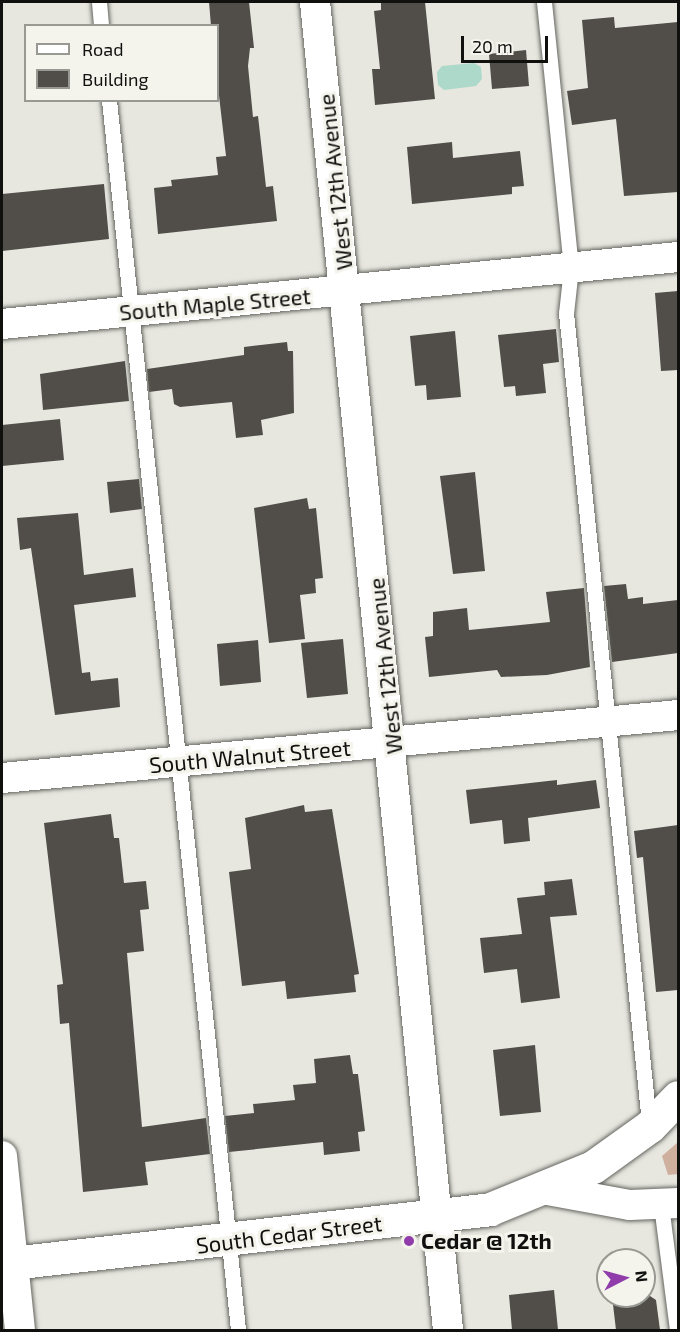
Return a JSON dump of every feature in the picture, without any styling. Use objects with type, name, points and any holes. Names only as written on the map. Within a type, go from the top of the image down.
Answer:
[{"type":"main road","name":"South Cedar Street","points":[[7,1263],[228,1242],[489,1209],[593,1167],[650,1126],[678,1097]]},
{"type":"street","name":"West 12th Avenue","points":[[315,2],[393,744],[435,1217],[448,1330]]},
{"type":"street","name":"South Maple Street","points":[[2,324],[678,257]]},
{"type":"street","name":"South Walnut Street","points":[[2,778],[393,744],[678,715]]},
{"type":"street","points":[[2,1156],[7,1263],[20,1330]]},
{"type":"street","points":[[542,1189],[630,1205],[670,1204]]},
{"type":"lane","points":[[99,2],[101,24]]},
{"type":"lane","points":[[544,2],[571,268],[566,313],[650,1126]]},
{"type":"lane","points":[[109,102],[238,1330]]},
{"type":"lane","points":[[670,1204],[677,1330]]},
{"type":"shaded area","points":[[474,63],[481,67],[482,79],[476,86],[444,90],[438,85],[437,72],[442,66]]},
{"type":"shaded area","points":[[678,1142],[678,1174],[668,1175],[662,1156]]},
{"type":"building","points":[[209,2],[249,2],[254,48],[250,48],[248,66],[253,117],[258,116],[266,187],[273,186],[277,221],[158,234],[154,188],[172,186],[171,180],[218,175],[216,157],[226,156],[219,96],[219,24],[211,24]]},
{"type":"building","points":[[381,2],[425,2],[435,99],[375,105],[372,69],[380,69],[374,11],[381,10]]},
{"type":"building","points":[[614,17],[615,28],[678,22],[678,192],[624,196],[616,119],[572,125],[567,91],[588,88],[582,20]]},
{"type":"building","points":[[526,50],[529,86],[492,89],[489,54]]},
{"type":"building","points":[[452,142],[453,158],[520,151],[524,186],[512,187],[512,194],[412,204],[407,147]]},
{"type":"building","points":[[104,184],[109,239],[2,251],[2,194]]},
{"type":"building","points":[[678,291],[678,370],[661,371],[655,293]]},
{"type":"building","points":[[556,329],[559,362],[543,364],[546,393],[516,396],[515,386],[504,387],[498,335]]},
{"type":"building","points":[[455,331],[461,397],[427,400],[426,385],[415,386],[410,336]]},
{"type":"building","points":[[287,342],[288,351],[293,351],[294,413],[261,420],[263,435],[236,438],[232,402],[180,407],[174,404],[172,389],[149,392],[147,369],[244,355],[244,347]]},
{"type":"building","points":[[125,361],[129,401],[43,410],[40,374]]},
{"type":"building","points":[[60,419],[64,460],[2,466],[2,425]]},
{"type":"building","points":[[475,472],[485,571],[453,574],[440,476]]},
{"type":"building","points":[[139,479],[142,509],[110,513],[107,482]]},
{"type":"building","points":[[307,498],[309,509],[316,508],[323,578],[315,579],[316,593],[300,595],[305,639],[269,643],[254,508]]},
{"type":"building","points":[[78,513],[84,575],[133,568],[136,597],[74,605],[82,673],[90,672],[91,681],[118,678],[120,707],[55,715],[31,548],[20,550],[17,518]]},
{"type":"building","points":[[626,584],[628,599],[643,597],[643,604],[678,600],[678,653],[612,662],[604,586]]},
{"type":"building","points":[[584,588],[590,667],[547,675],[501,677],[497,670],[429,677],[425,637],[433,636],[433,612],[467,608],[469,630],[550,622],[546,592]]},
{"type":"building","points":[[343,639],[348,694],[307,698],[301,643]]},
{"type":"building","points":[[258,640],[261,682],[220,686],[217,644]]},
{"type":"building","points":[[557,780],[557,785],[596,780],[600,808],[528,818],[530,841],[504,844],[502,820],[470,824],[466,790]]},
{"type":"building","points":[[304,805],[305,812],[332,809],[359,974],[354,975],[356,992],[287,999],[285,981],[242,986],[229,872],[251,869],[245,818]]},
{"type":"building","points":[[111,814],[114,838],[119,838],[124,883],[146,881],[149,909],[140,910],[144,951],[127,953],[142,1127],[206,1118],[210,1154],[145,1162],[148,1185],[83,1192],[69,1023],[60,1024],[57,985],[63,984],[44,823]]},
{"type":"building","points":[[678,825],[678,990],[656,992],[643,857],[637,858],[634,831]]},
{"type":"building","points":[[572,879],[577,915],[550,917],[560,998],[521,1003],[517,969],[484,973],[480,938],[522,934],[517,898],[545,895],[544,882]]},
{"type":"building","points":[[535,1045],[541,1112],[500,1116],[493,1050]]},
{"type":"building","points":[[350,1055],[353,1074],[358,1074],[365,1131],[358,1132],[360,1151],[324,1155],[323,1142],[229,1152],[225,1116],[254,1113],[253,1104],[295,1100],[293,1085],[316,1083],[314,1059]]},
{"type":"building","points":[[554,1290],[558,1330],[512,1330],[509,1295]]},
{"type":"building","points":[[656,1300],[660,1330],[616,1330],[613,1308],[656,1308]]},
{"type":"place","name":"Cedar @ 12th","points":[[409,1241]]}]
